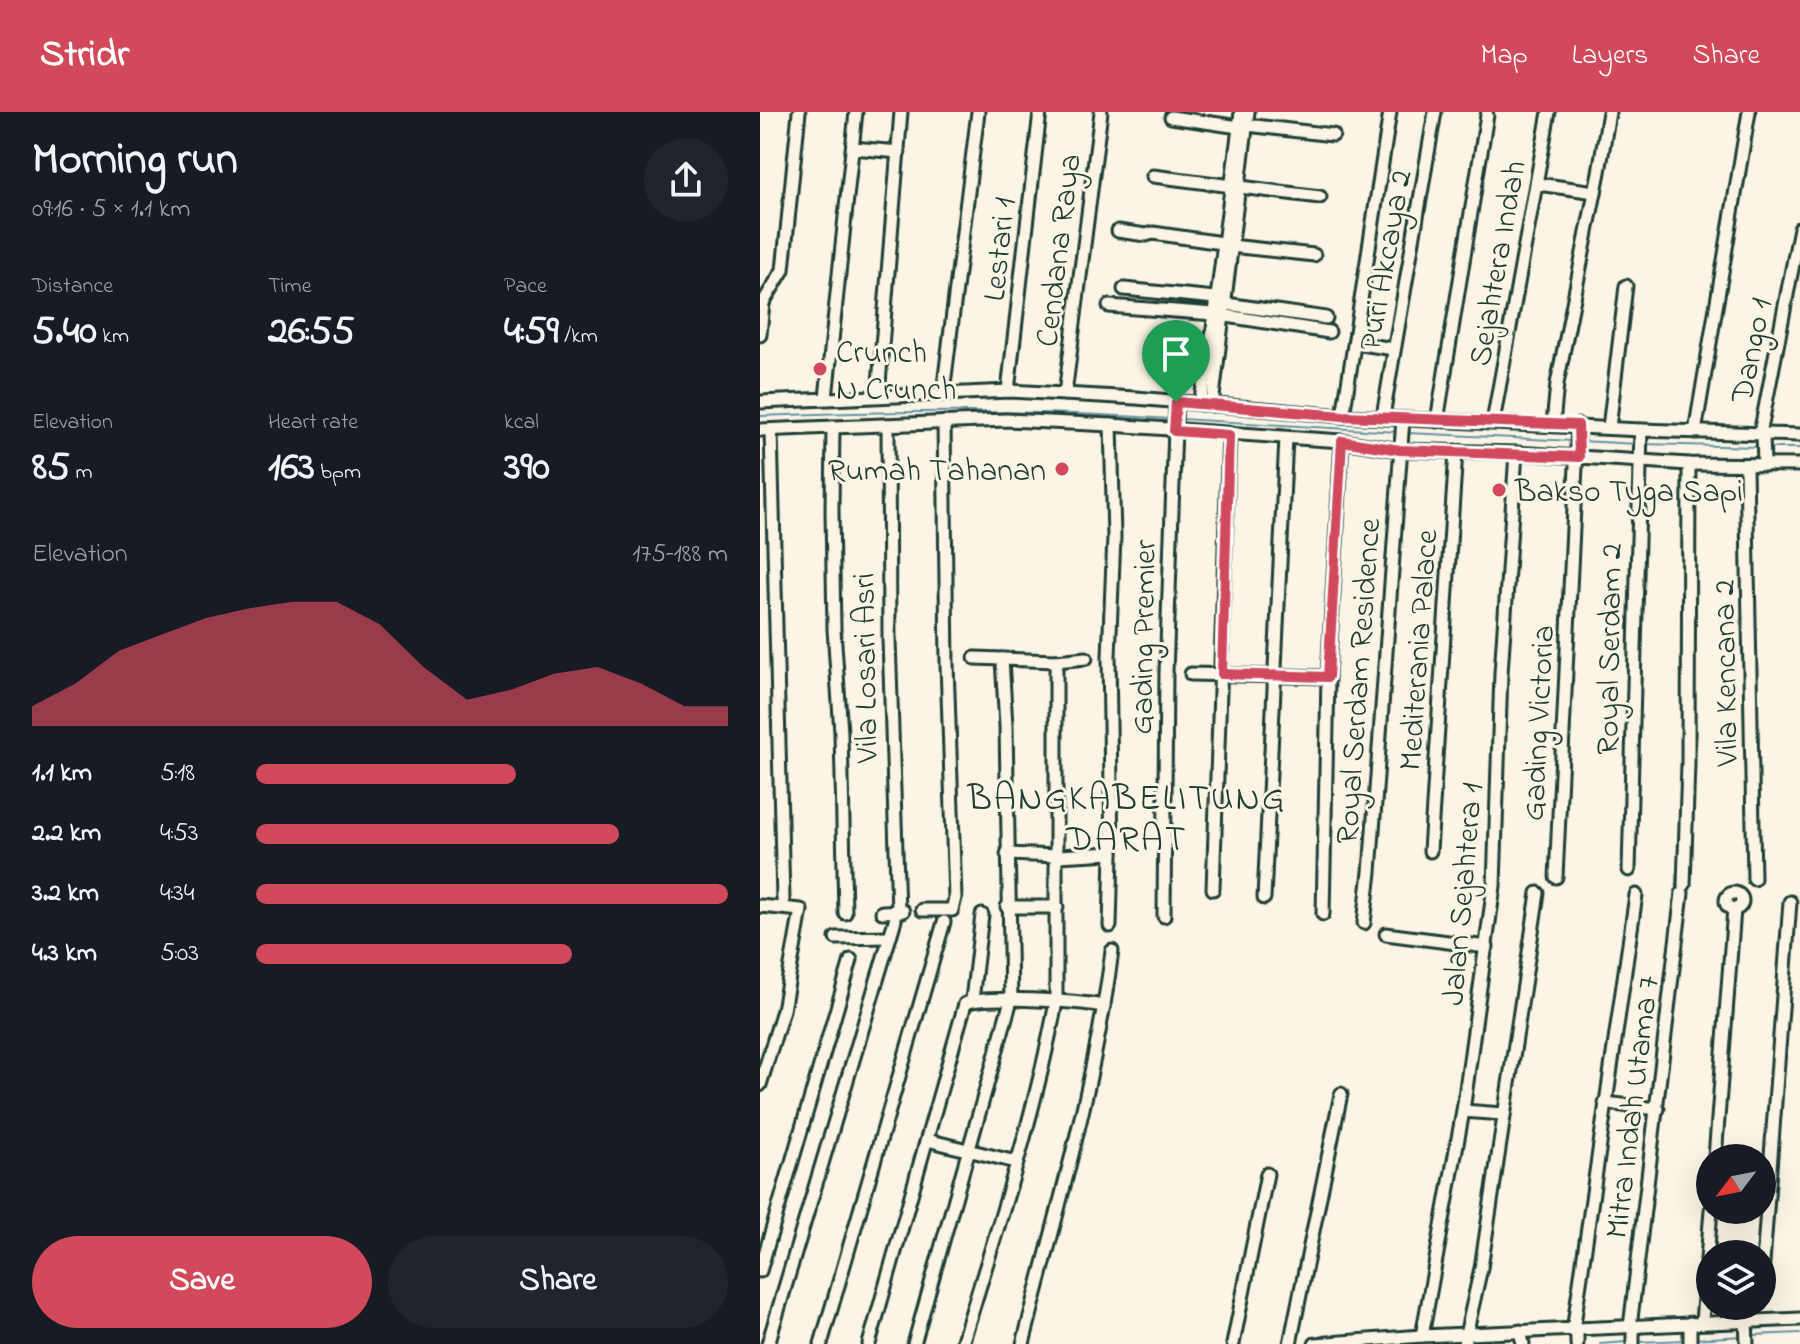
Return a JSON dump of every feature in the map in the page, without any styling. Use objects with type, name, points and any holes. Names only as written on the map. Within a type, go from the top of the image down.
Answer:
[{"type":"street","points":[[760,335],[763,303],[783,270],[799,112]]},
{"type":"street","points":[[826,398],[856,112]]},
{"type":"street","points":[[878,396],[901,112]]},
{"type":"street","points":[[943,393],[978,112]]},
{"type":"street","name":"Lestari 1","points":[[1008,391],[1040,112]]},
{"type":"street","name":"Cendana Raya","points":[[1065,394],[1101,112]]},
{"type":"street","points":[[1241,112],[1243,126]]},
{"type":"street","points":[[1206,405],[1243,126],[1248,112]]},
{"type":"street","name":"Puri Akcaya 2","points":[[1343,416],[1390,112]]},
{"type":"street","name":"Puri Akcaya 2","points":[[1383,416],[1435,112]]},
{"type":"street","name":"Sejahtera Indah","points":[[1493,422],[1549,112]]},
{"type":"street","points":[[1553,424],[1557,384],[1609,112]]},
{"type":"street","points":[[1695,432],[1749,112]]},
{"type":"street","points":[[1437,421],[1487,115]]},
{"type":"street","points":[[1171,117],[1333,135]]},
{"type":"street","points":[[853,148],[899,152]]},
{"type":"street","points":[[1153,176],[1320,197]]},
{"type":"street","points":[[1538,184],[1595,192]]},
{"type":"street","name":"Dango 1","points":[[1764,461],[1762,436],[1800,228]]},
{"type":"street","points":[[1118,231],[1314,255]]},
{"type":"street","points":[[1609,428],[1626,286]]},
{"type":"street","points":[[1124,289],[1218,306],[1329,332]]},
{"type":"street","points":[[1109,306],[1218,306],[1326,318]]},
{"type":"street","points":[[1355,343],[1394,349]]},
{"type":"street","points":[[760,402],[1008,391],[1065,394],[1176,405],[1383,416],[1403,422],[1493,422],[1609,428],[1689,464],[1746,466],[1764,461],[1800,465]]},
{"type":"street","name":"Gading Premier","points":[[1164,916],[1166,673],[1176,405]]},
{"type":"street","points":[[783,900],[765,430],[1006,420],[1516,453],[1578,451],[1640,444],[1695,432],[1800,435]]},
{"type":"street","points":[[922,910],[952,910],[955,898],[947,664],[944,422]]},
{"type":"street","name":"Royal Serdam Residence","points":[[1364,923],[1403,422]]},
{"type":"street","name":"Vila Losari Asri","points":[[768,1344],[899,914],[888,624],[888,425]]},
{"type":"street","points":[[1110,926],[1109,656],[1114,537],[1111,425]]},
{"type":"street","points":[[833,427],[834,629],[841,733],[845,913]]},
{"type":"street","points":[[1578,428],[1578,451]]},
{"type":"street","points":[[1213,889],[1229,435]]},
{"type":"street","points":[[1264,898],[1286,438]]},
{"type":"street","points":[[1323,914],[1328,677],[1342,441]]},
{"type":"street","name":"Royal Serdam 2","points":[[1629,870],[1640,444]]},
{"type":"street","name":"Mediterania Palace","points":[[1430,851],[1456,451]]},
{"type":"street","name":"Gading Victoria","points":[[1556,877],[1578,451]]},
{"type":"street","name":"Jalan Sejahtera 1","points":[[1422,1336],[1463,1111],[1494,886],[1501,673],[1516,453]]},
{"type":"street","name":"Mitra Indah Utama 7","points":[[1632,1334],[1683,889],[1688,764],[1689,464]]},
{"type":"street","name":"Vila Kencana 2","points":[[1746,466],[1754,879]]},
{"type":"street","points":[[975,658],[1056,661],[1086,658]]},
{"type":"street","points":[[914,1344],[1011,1000],[1002,659]]},
{"type":"street","points":[[962,1344],[1016,1162],[1056,1002],[1056,661]]},
{"type":"street","points":[[1191,674],[1328,677]]},
{"type":"street","points":[[1007,854],[1058,856],[1112,853]]},
{"type":"street","points":[[1464,1339],[1481,1268],[1538,893]]},
{"type":"street","points":[[1576,1336],[1605,1103],[1636,895]]},
{"type":"street","points":[[1765,1240],[1790,902]]},
{"type":"street","points":[[760,906],[801,910],[783,1010],[760,1085]]},
{"type":"street","points":[[1007,907],[1057,907]]},
{"type":"street","points":[[1716,1144],[1734,909]]},
{"type":"street","points":[[882,912],[899,914]]},
{"type":"street","points":[[972,1000],[982,915]]},
{"type":"street","points":[[821,1344],[944,922]]},
{"type":"street","points":[[1386,934],[1487,947]]},
{"type":"street","points":[[836,938],[890,937]]},
{"type":"street","points":[[1023,1344],[1072,1153],[1104,1006],[1112,951]]},
{"type":"street","points":[[760,1271],[851,960]]},
{"type":"street","points":[[869,1344],[965,1004],[972,1000],[1011,1000],[1104,1006]]},
{"type":"street","points":[[1290,1344],[1341,1094]]},
{"type":"street","points":[[1605,1103],[1658,1109]]},
{"type":"street","points":[[1463,1111],[1503,1114]]},
{"type":"street","points":[[927,1140],[1016,1162]]},
{"type":"street","points":[[1233,1344],[1267,1174]]},
{"type":"street","points":[[1692,1332],[1709,1224]]},
{"type":"street","points":[[1776,1319],[1800,1319]]},
{"type":"street","points":[[1315,1344],[1422,1336],[1522,1340],[1692,1332],[1748,1320]]},
{"type":"street","points":[[1747,1344],[1753,1320]]},
{"type":"waterway","points":[[760,416],[965,412],[1170,419]]},
{"type":"waterway","points":[[1181,419],[1398,432]]},
{"type":"waterway","points":[[1408,433],[1574,441]]},
{"type":"waterway","points":[[1580,441],[1638,444]]},
{"type":"waterway","points":[[1644,444],[1758,447]]},
{"type":"waterway","points":[[1768,448],[1800,448]]},
{"type":"waterway","points":[[1753,1335],[1800,1333]]},
{"type":"waterway","points":[[1693,1339],[1743,1336]]},
{"type":"waterway","points":[[1638,1342],[1687,1340]]},
{"type":"waterway","points":[[1600,1344],[1627,1342]]},
{"type":"place","name":"Crunch N Crunch","points":[[820,369]]},
{"type":"place","name":"Rumah Tahanan","points":[[1062,469]]},
{"type":"place","name":"Bakso Tyga Sapi","points":[[1499,490]]},
{"type":"district","name":"BANGKABELITUNG DARAT","points":[[1127,816]]},
{"type":"route","points":[[1176,402],[1343,416],[1578,425],[1579,457],[1400,450],[1342,441],[1328,677],[1222,674],[1229,435],[1174,431],[1176,402]]}]
